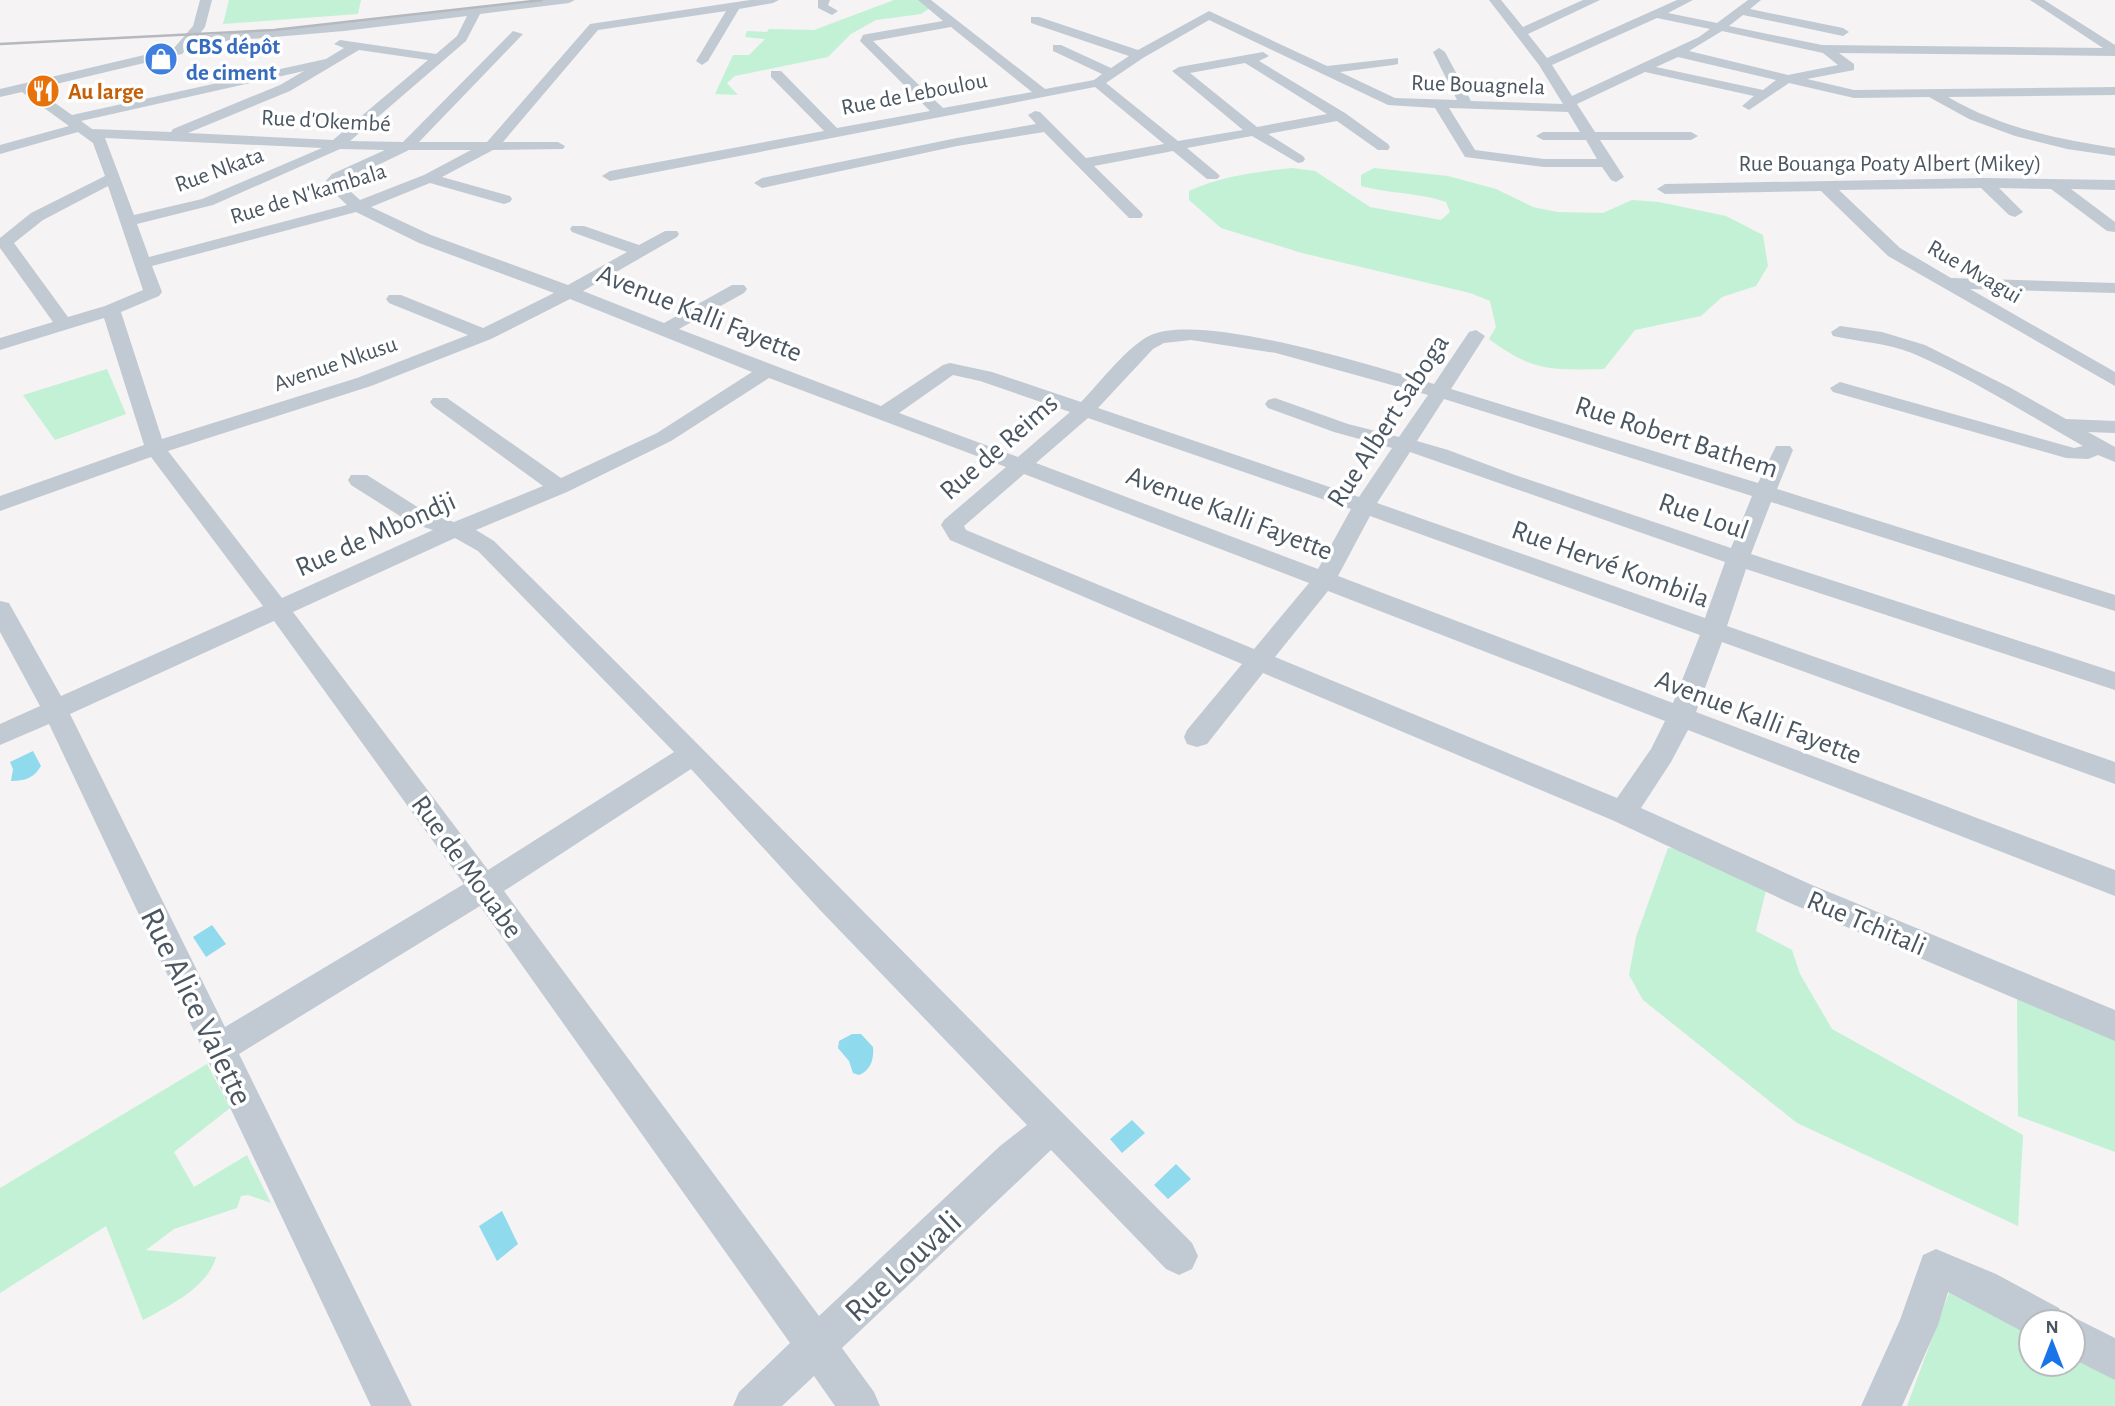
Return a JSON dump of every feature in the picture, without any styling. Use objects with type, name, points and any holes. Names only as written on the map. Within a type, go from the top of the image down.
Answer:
[{"type":"street","points":[[0,93],[161,58],[183,49],[203,18],[205,0]]},
{"type":"street","points":[[189,40],[344,27],[569,0]]},
{"type":"street","points":[[574,14],[584,0]]},
{"type":"street","points":[[591,29],[773,0]]},
{"type":"street","points":[[824,0],[822,6],[832,11]]},
{"type":"street","points":[[925,0],[1043,94]]},
{"type":"street","points":[[1495,0],[1545,64],[1616,177]]},
{"type":"street","points":[[1521,33],[1560,13],[1594,0]]},
{"type":"street","points":[[1545,64],[1687,0]]},
{"type":"street","points":[[1570,106],[1703,40],[1755,0]]},
{"type":"street","points":[[2035,0],[2115,51]]},
{"type":"street","points":[[702,61],[734,7]]},
{"type":"street","name":"Rue Bouagnela","points":[[1207,7],[1285,52],[1384,99],[1440,105],[1570,106]]},
{"type":"street","name":"Rue de Leboulou","points":[[610,176],[832,131],[1097,83],[1107,79],[1110,73],[1207,7]]},
{"type":"street","points":[[1742,11],[1843,32]]},
{"type":"street","name":"Rue Nkata","points":[[130,220],[207,202],[339,144],[461,38],[475,12]]},
{"type":"street","points":[[1656,14],[1827,50],[2115,51]]},
{"type":"street","points":[[1035,20],[1139,55]]},
{"type":"street","points":[[939,112],[866,43],[867,38],[954,23]]},
{"type":"street","points":[[344,27],[338,43],[438,58]]},
{"type":"street","name":"Rue de N'kambala","points":[[144,263],[358,207],[429,178],[492,145],[591,29]]},
{"type":"street","points":[[407,146],[517,34]]},
{"type":"street","points":[[170,135],[285,88],[356,47]]},
{"type":"street","points":[[1057,48],[1110,73]]},
{"type":"street","points":[[1749,106],[1786,79],[1849,67],[1827,50]]},
{"type":"street","points":[[1285,52],[1179,71],[1252,130],[1298,159]]},
{"type":"street","points":[[1439,52],[1466,105]]},
{"type":"street","points":[[1675,52],[1854,94],[2115,91]]},
{"type":"street","points":[[1247,59],[1340,116],[1383,147]]},
{"type":"street","points":[[1327,70],[1393,61]]},
{"type":"street","points":[[0,150],[329,62]]},
{"type":"street","points":[[1643,68],[1764,94]]},
{"type":"street","points":[[776,74],[832,131]]},
{"type":"street","points":[[1097,83],[1212,176]]},
{"type":"street","points":[[0,344],[111,310],[153,292],[102,145],[82,126],[25,88]]},
{"type":"street","points":[[1930,92],[1962,111],[1992,123],[2037,137],[2115,152]]},
{"type":"street","points":[[1018,97],[1135,215]]},
{"type":"street","points":[[1440,105],[1470,154],[1545,163],[1607,163]]},
{"type":"street","points":[[1084,163],[1252,130],[1340,116]]},
{"type":"street","name":"Rue d'Okembé","points":[[82,126],[170,135],[339,144],[558,146]]},
{"type":"street","points":[[762,183],[957,142],[1046,127]]},
{"type":"street","points":[[1543,136],[1691,136]]},
{"type":"street","name":"Avenue Kalli Fayette","points":[[407,146],[337,177],[332,183],[358,207],[425,239],[569,292],[767,372],[885,413],[2115,883]]},
{"type":"street","points":[[429,178],[504,199]]},
{"type":"street","points":[[64,324],[5,243],[17,230],[89,187],[112,179]]},
{"type":"street","points":[[1985,183],[2015,212]]},
{"type":"street","name":"Rue Bouanga Poaty Albert (Mikey)","points":[[1665,189],[1985,183],[2115,185]]},
{"type":"street","points":[[2056,185],[2113,228]]},
{"type":"street","name":"Rue Mvagui","points":[[1825,186],[1894,252],[2115,380]]},
{"type":"street","points":[[578,229],[640,251]]},
{"type":"street","name":"Avenue Nkusu","points":[[0,504],[155,448],[364,382],[484,335],[569,292],[671,234]]},
{"type":"street","points":[[1947,282],[2115,288]]},
{"type":"street","points":[[2085,288],[2115,306]]},
{"type":"street","points":[[665,330],[738,289]]},
{"type":"street","points":[[395,299],[484,335]]},
{"type":"street","name":"Rue de Mouabe","points":[[111,310],[155,448],[484,888],[860,1406]]},
{"type":"street","points":[[1840,332],[1882,338],[1918,349],[2063,425],[2115,456]]},
{"type":"street","name":"Rue de Reims","points":[[956,528],[952,525],[1086,409],[1146,345],[1172,335],[1217,337]]},
{"type":"street","name":"Rue Albert Saboga","points":[[1198,737],[1324,580],[1364,506],[1476,336]]},
{"type":"street","name":"Rue Robert Bathem","points":[[1217,337],[1348,365],[2115,603]]},
{"type":"street","name":"Rue Hervé Kombila","points":[[885,413],[946,370],[955,368],[1086,409],[1364,506],[2115,773]]},
{"type":"street","name":"Rue de Mbondji","points":[[0,735],[277,608],[559,487],[664,437],[767,372]]},
{"type":"street","points":[[1840,388],[2073,454],[2088,453],[2095,444]]},
{"type":"street","points":[[440,402],[559,487]]},
{"type":"street","name":"Rue Loul","points":[[1275,404],[1341,428],[1441,454],[1507,480],[1738,558],[2115,681]]},
{"type":"street","points":[[2063,425],[2115,427]]},
{"type":"street","points":[[1622,812],[1641,790],[1682,718],[1738,558],[1783,450]]},
{"type":"street","points":[[359,480],[409,513],[472,536],[486,546],[693,754],[831,901],[1179,1256]]},
{"type":"street","name":"Rue Tchitali","points":[[956,528],[958,535],[1622,812],[1801,894],[2115,1026]]},
{"type":"street","name":"Rue Alice Valette","points":[[0,609],[55,710],[392,1406]]},
{"type":"street","points":[[218,1049],[484,888],[693,754]]},
{"type":"street","name":"Rue Louvali","points":[[753,1406],[1013,1159],[1053,1126]]},
{"type":"street","points":[[1881,1406],[1918,1325],[1936,1268],[2019,1308]]},
{"type":"street","points":[[2087,1345],[2115,1360]]},
{"type":"green space","points":[[229,0],[361,0],[358,14],[223,24]]},
{"type":"green space","points":[[894,0],[919,0],[930,8],[921,14],[876,20],[851,34],[828,57],[735,76],[727,83],[738,95],[715,94],[733,55],[749,55],[765,39],[745,37],[747,31],[814,30]]},
{"type":"green space","points":[[1292,168],[1315,171],[1370,207],[1441,220],[1450,212],[1446,202],[1361,186],[1361,175],[1374,168],[1448,176],[1496,189],[1533,207],[1557,212],[1603,213],[1632,200],[1659,202],[1726,216],[1763,235],[1768,266],[1756,286],[1722,297],[1701,316],[1635,330],[1604,369],[1543,367],[1518,358],[1489,339],[1496,327],[1490,301],[1470,293],[1302,253],[1221,228],[1189,200],[1189,191],[1214,182]]},
{"type":"green space","points":[[107,369],[126,414],[55,440],[23,395]]},
{"type":"green space","points":[[1668,848],[1698,850],[1768,882],[1756,931],[1792,950],[1800,974],[1832,1029],[2023,1135],[2018,1226],[1797,1123],[1643,1000],[1629,975],[1636,937]]},
{"type":"green space","points":[[2017,997],[2115,1035],[2115,1152],[2018,1116]]},
{"type":"green space","points":[[207,1064],[230,1108],[174,1152],[194,1187],[247,1155],[271,1203],[248,1195],[241,1196],[237,1208],[174,1229],[146,1250],[216,1257],[205,1278],[186,1294],[143,1320],[106,1226],[0,1293],[0,1188]]},
{"type":"green space","points":[[1950,1290],[2017,1319],[2017,1378],[2087,1378],[2087,1355],[2115,1370],[2115,1406],[1907,1406]]},
{"type":"water","points":[[33,751],[41,766],[29,778],[11,781],[13,769],[10,762]]},
{"type":"water","points":[[212,925],[226,944],[206,957],[193,937]]},
{"type":"water","points":[[852,1034],[861,1034],[873,1047],[871,1064],[859,1075],[853,1073],[849,1061],[838,1048],[839,1041]]},
{"type":"water","points":[[1132,1120],[1145,1133],[1122,1153],[1110,1139]]},
{"type":"water","points":[[1176,1164],[1191,1179],[1168,1199],[1154,1185]]},
{"type":"water","points":[[502,1211],[518,1244],[497,1261],[479,1226]]},
{"type":"railway","points":[[0,44],[274,30],[542,0]]},
{"type":"place","name":"CBS dépôt de ciment","points":[[161,59]]},
{"type":"place","name":"Au large","points":[[43,91]]}]
